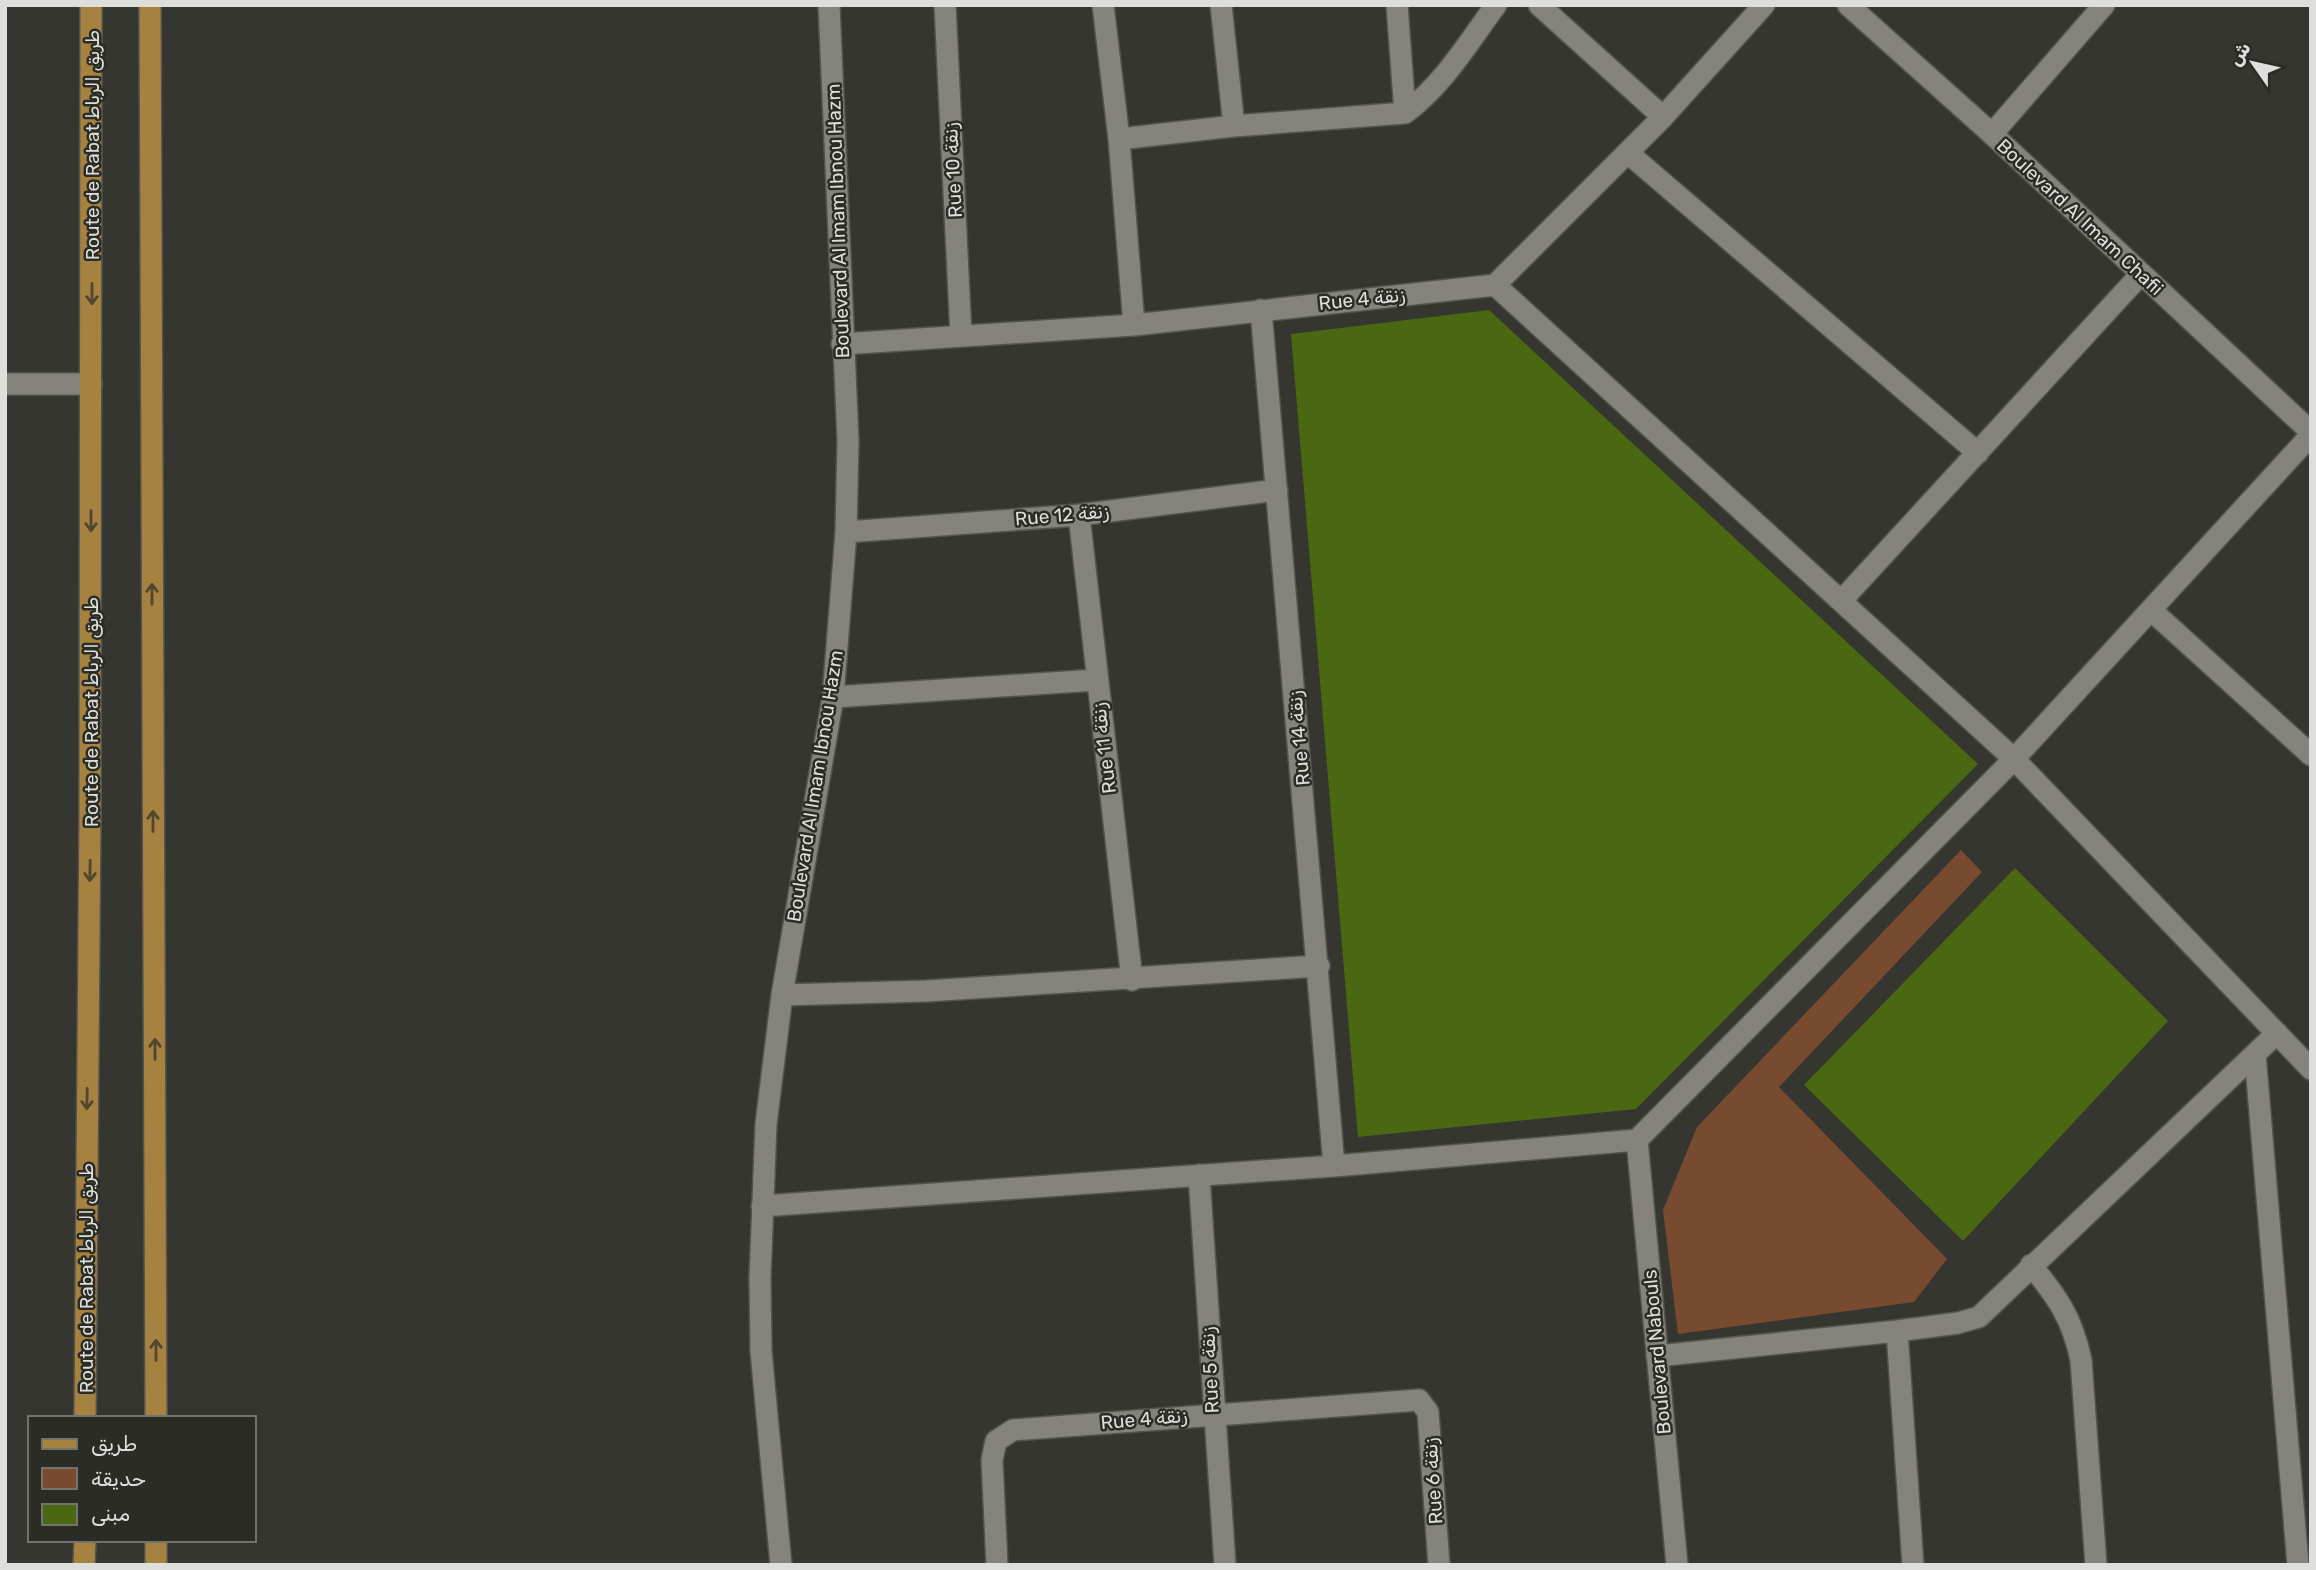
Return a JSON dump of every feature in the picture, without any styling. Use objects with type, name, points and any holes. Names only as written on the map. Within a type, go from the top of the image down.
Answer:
[{"type":"main road","name":"Route de Rabat طريق الرباط","points":[[85,1416],[91,5]]},
{"type":"main road","points":[[150,5],[156,1416]]},
{"type":"main road","points":[[85,1542],[85,1565]]},
{"type":"main road","points":[[156,1542],[156,1565]]},
{"type":"street","name":"Boulevard Al Imam Ibnou Hazm","points":[[780,1565],[761,1351],[762,1206],[766,1124],[782,995],[833,697],[846,532],[848,440],[829,5]]},
{"type":"street","name":"Rue 10 زنقة","points":[[945,5],[961,336]]},
{"type":"street","points":[[1102,5],[1119,139],[1134,325]]},
{"type":"street","points":[[1221,5],[1234,126]]},
{"type":"street","points":[[1397,5],[1405,113]]},
{"type":"street","points":[[1119,139],[1234,126],[1405,113],[1424,99],[1440,81],[1496,5]]},
{"type":"street","points":[[1539,5],[1663,117]]},
{"type":"street","points":[[1764,5],[1663,117],[1495,285],[2014,759],[2311,1069]]},
{"type":"street","name":"Boulevard Al Imam Chafii","points":[[1848,5],[1992,134],[2311,434]]},
{"type":"street","points":[[1992,134],[2104,5]]},
{"type":"street","points":[[1628,153],[1979,453]]},
{"type":"street","points":[[1842,600],[2141,274]]},
{"type":"street","name":"Rue 4 زنقة","points":[[842,344],[1134,325],[1495,285]]},
{"type":"street","name":"Rue 14 زنقة","points":[[1261,310],[1334,1166]]},
{"type":"street","points":[[5,384],[91,384]]},
{"type":"street","points":[[762,1206],[1334,1166],[1637,1140],[2014,759],[2311,434]]},
{"type":"street","name":"Rue 12 زنقة","points":[[846,532],[1079,516],[1277,490]]},
{"type":"street","name":"Rue 11 زنقة","points":[[1079,516],[1132,980]]},
{"type":"street","points":[[2151,610],[2311,755]]},
{"type":"street","points":[[833,697],[1096,680]]},
{"type":"street","points":[[782,995],[926,991],[1132,980],[1319,966]]},
{"type":"street","points":[[1657,1356],[1897,1331],[1958,1323],[1979,1317],[2277,1033]]},
{"type":"street","points":[[2255,1054],[2298,1565]]},
{"type":"street","name":"Boulevard Nabouls","points":[[1637,1140],[1677,1565]]},
{"type":"street","name":"Rue 5 زنقة","points":[[1199,1175],[1213,1413],[1226,1565]]},
{"type":"street","points":[[2031,1265],[2062,1304],[2074,1329],[2081,1360],[2096,1565]]},
{"type":"street","points":[[1897,1331],[1913,1565]]},
{"type":"street","name":"Rue 4 زنقة","points":[[997,1565],[992,1460],[996,1441],[1013,1430],[1213,1413],[1419,1400]]},
{"type":"street","name":"Rue 6 زنقة","points":[[1419,1400],[1428,1412],[1439,1565]]},
{"type":"green space","points":[[1961,850],[1982,872],[1779,1087],[1947,1259],[1914,1302],[1678,1334],[1663,1210],[1697,1127]]},
{"type":"building","points":[[1489,310],[1978,764],[1636,1109],[1358,1137],[1291,334]]},
{"type":"building","points":[[2015,868],[2168,1021],[1963,1241],[1804,1085]]}]
